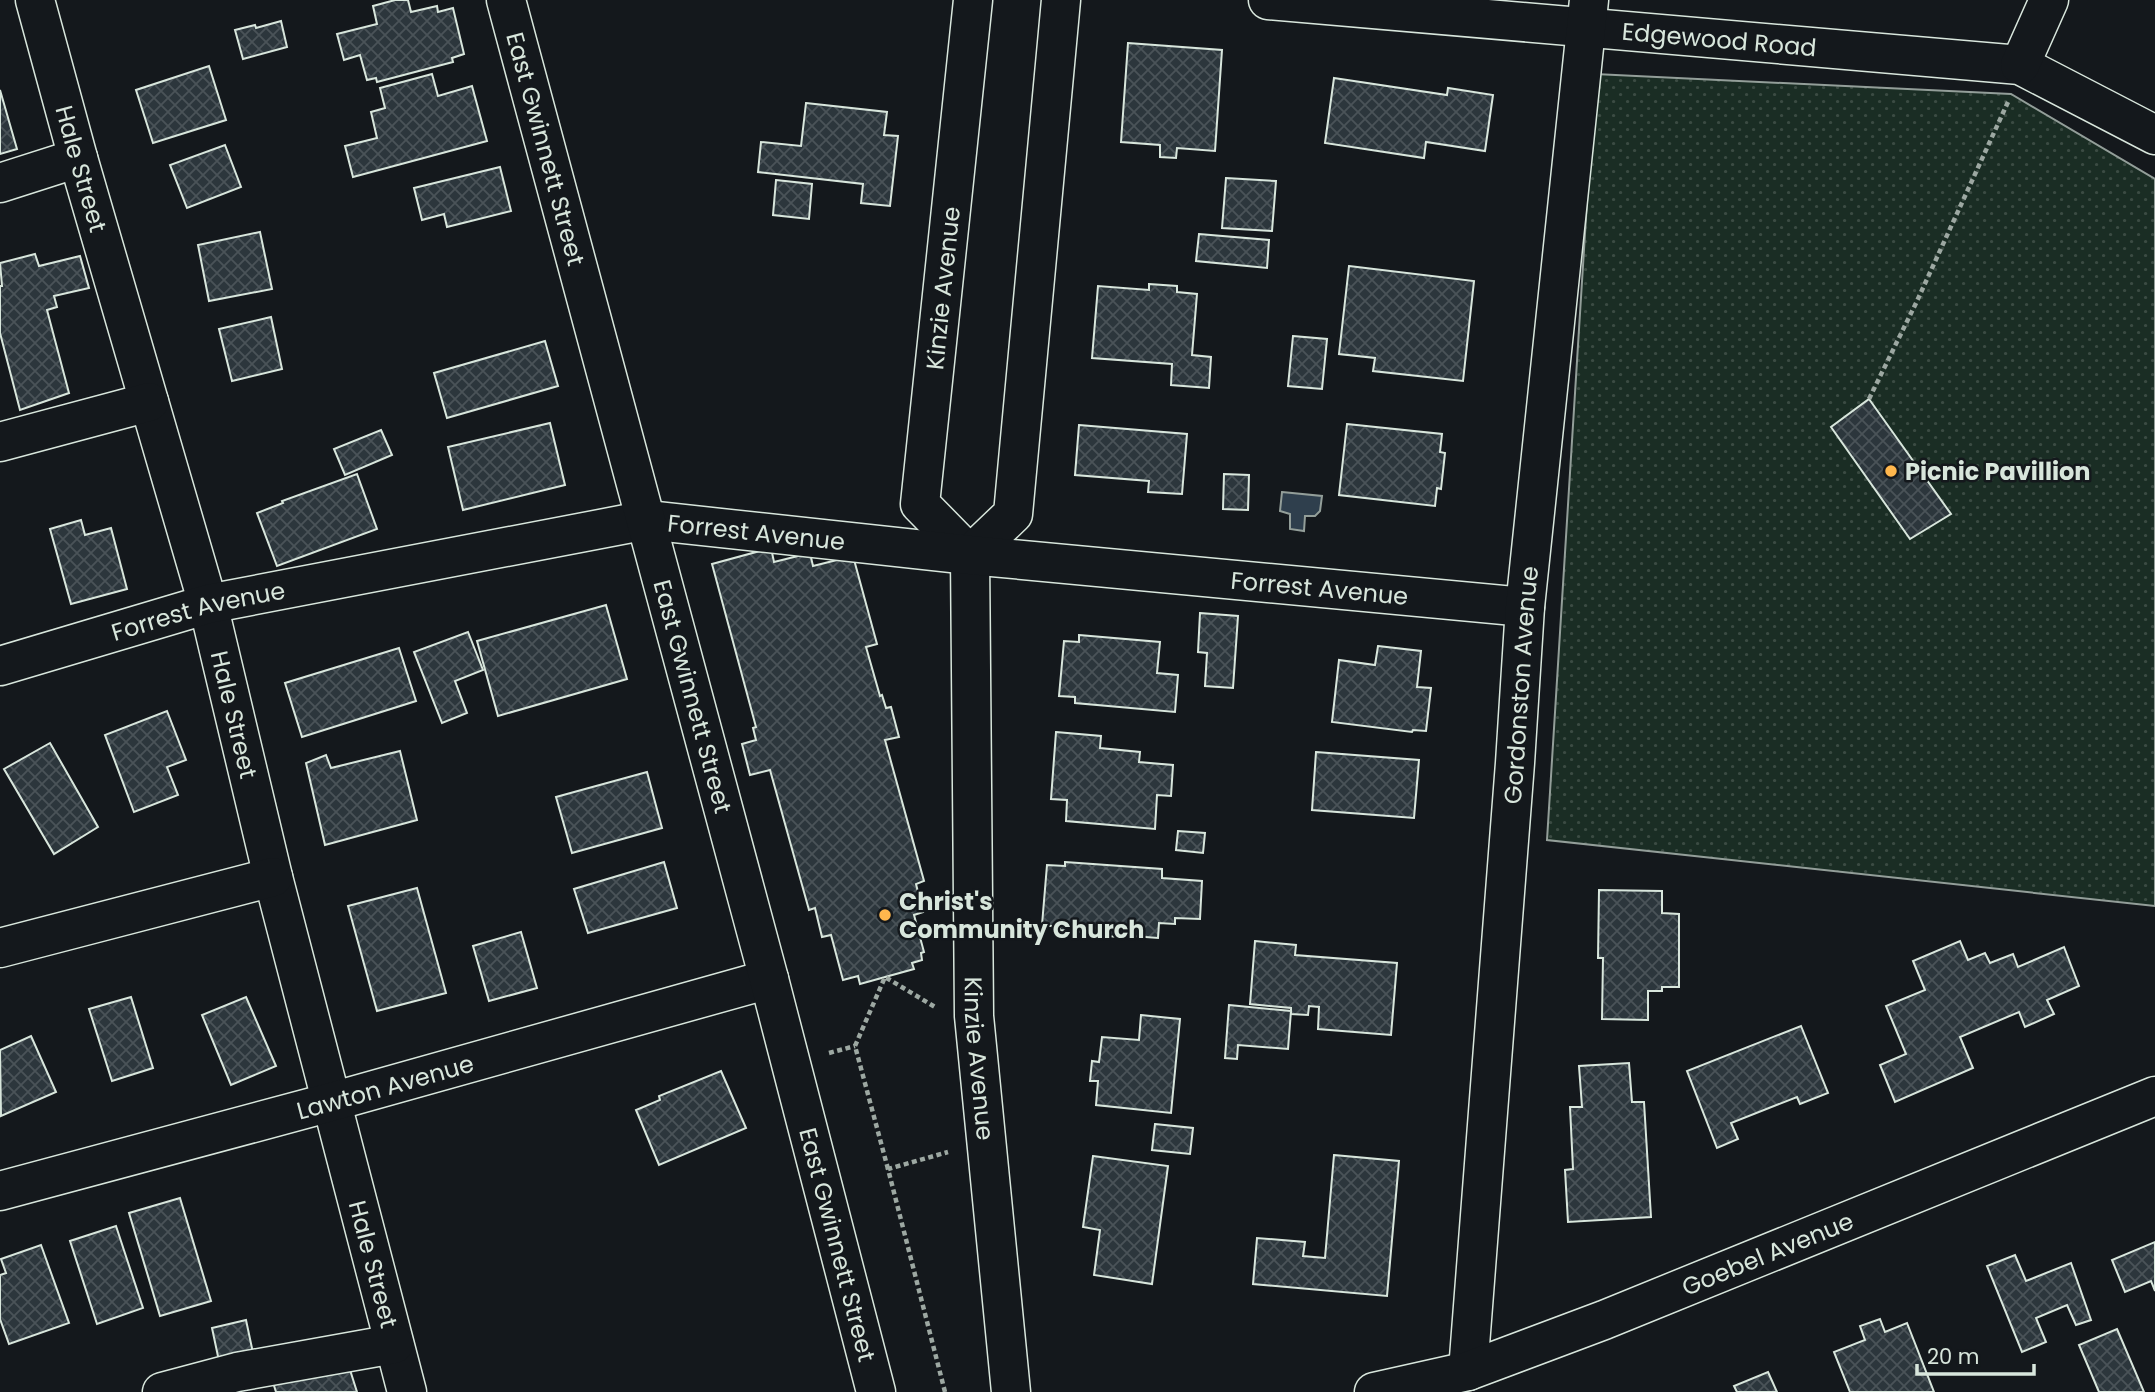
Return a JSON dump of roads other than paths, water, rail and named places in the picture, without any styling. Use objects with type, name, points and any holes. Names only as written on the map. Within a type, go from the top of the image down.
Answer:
[{"type":"street","name":"Hale Street","points":[[34,0],[208,604],[273,877],[407,1392]]},
{"type":"street","name":"East Gwinnett Street","points":[[506,0],[648,520],[876,1392]]},
{"type":"street","name":"Kinzie Avenue","points":[[973,0],[920,504],[970,555],[974,1016],[1011,1392]]},
{"type":"street","points":[[970,555],[1013,513],[1061,0]]},
{"type":"street","name":"Edgewood Road","points":[[1268,0],[1588,13],[2016,79],[2155,135]]},
{"type":"street","points":[[2016,79],[2049,0]]},
{"type":"street","name":"Gordonston Avenue","points":[[1468,1371],[1525,607],[1588,13]]},
{"type":"street","points":[[0,183],[78,158]]},
{"type":"street","points":[[0,442],[149,402]]},
{"type":"street","name":"Forrest Avenue","points":[[0,666],[208,604],[648,520],[970,555],[1525,607]]},
{"type":"street","points":[[0,948],[273,877]]},
{"type":"street","name":"Lawton Avenue","points":[[0,1191],[331,1102],[769,979]]},
{"type":"street","name":"Goebel Avenue","points":[[1374,1392],[1468,1371],[1617,1315],[2155,1096]]},
{"type":"street","points":[[162,1392],[237,1372],[394,1344]]},
{"type":"water","points":[[1282,492],[1322,496],[1320,511],[1315,516],[1305,516],[1304,531],[1290,529],[1290,514],[1280,511]]},
{"type":"place","name":"Picnic Pavillion","points":[[1891,471]]},
{"type":"place","name":"Christ's Community Church","points":[[885,915]]}]
